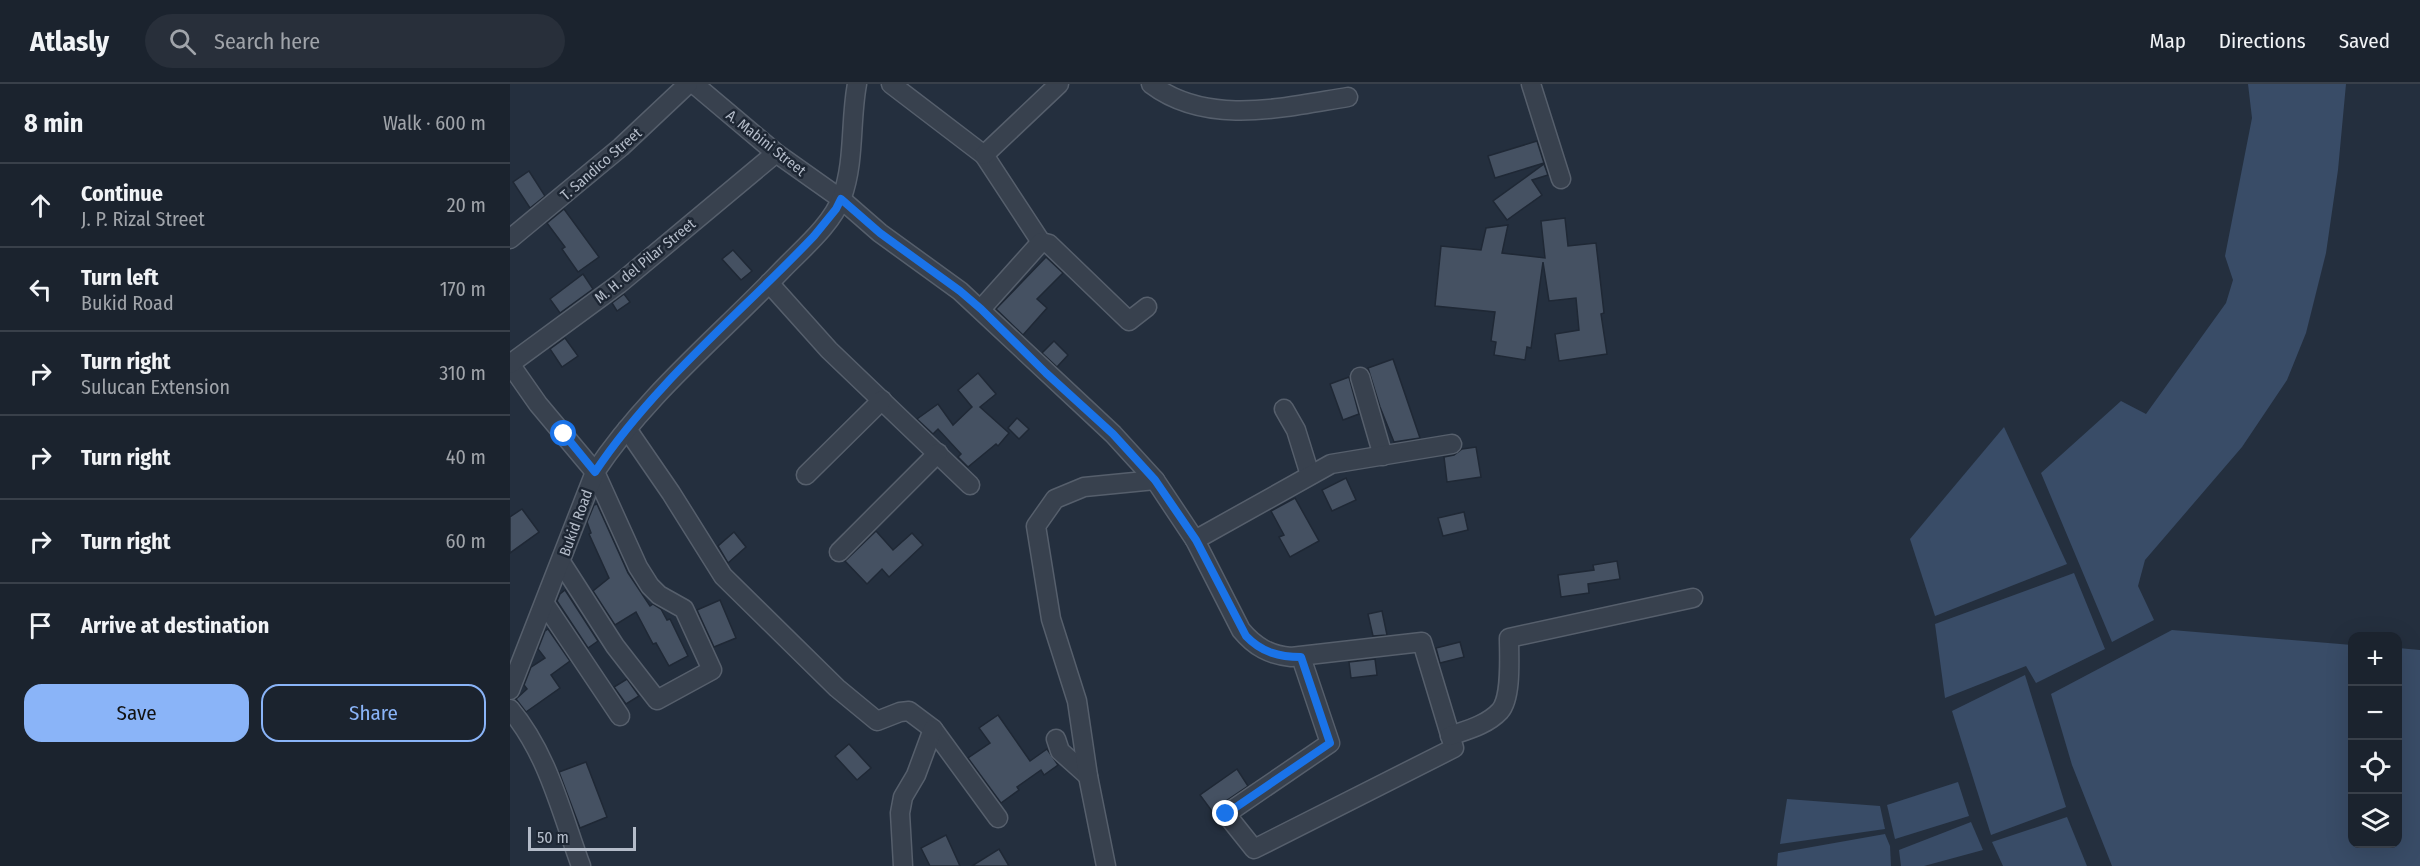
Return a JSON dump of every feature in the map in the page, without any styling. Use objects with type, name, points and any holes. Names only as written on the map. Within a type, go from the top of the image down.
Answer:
[{"type":"street","name":"T. Sandico Street","points":[[510,239],[613,155],[688,84]]},
{"type":"street","name":"A. Mabini Street","points":[[694,84],[776,153],[841,199],[880,233],[960,291],[1113,434],[1155,480],[1196,540],[1246,636],[1252,643],[1274,655],[1301,657],[1422,642],[1450,736]]},
{"type":"street","name":"Bukid Road","points":[[510,690],[595,472],[627,429],[670,381],[769,283],[826,222],[841,199],[848,169],[857,84]]},
{"type":"street","points":[[891,84],[984,154],[1041,242],[1049,244],[1129,321],[1147,307]]},
{"type":"street","points":[[984,154],[1059,84]]},
{"type":"street","points":[[1151,84],[1187,102],[1224,111],[1262,110],[1348,97]]},
{"type":"street","points":[[1531,84],[1561,179]]},
{"type":"street","name":"M. H. del Pilar Street","points":[[510,364],[618,284],[776,153]]},
{"type":"street","points":[[981,309],[1041,242]]},
{"type":"street","points":[[769,283],[829,350],[970,485]]},
{"type":"street","points":[[510,364],[538,404],[595,472],[638,567],[655,590],[684,609],[712,670],[657,700],[615,646],[561,562]]},
{"type":"street","points":[[1360,377],[1383,456]]},
{"type":"street","points":[[806,475],[882,400]]},
{"type":"street","points":[[1284,409],[1296,430],[1310,475]]},
{"type":"street","points":[[627,429],[671,493],[723,576],[837,688],[877,721],[909,711],[933,729],[998,818]]},
{"type":"street","points":[[1196,540],[1331,464],[1452,444]]},
{"type":"street","points":[[839,552],[938,453]]},
{"type":"street","points":[[1106,866],[1088,776],[1077,701],[1051,619],[1036,525],[1055,499],[1084,487],[1155,480]]},
{"type":"street","points":[[1301,657],[1330,743],[1226,814],[1254,849],[1454,748],[1450,736],[1480,726],[1501,710],[1510,680],[1509,638],[1693,598]]},
{"type":"street","points":[[545,604],[620,716]]},
{"type":"street","points":[[510,709],[526,728],[544,762],[580,866]]},
{"type":"street","points":[[903,866],[900,813],[903,797],[916,775],[933,729]]},
{"type":"street","points":[[1056,740],[1060,751],[1088,776]]},
{"type":"water","points":[[2248,84],[2346,84],[2338,170],[2326,253],[2306,333],[2287,380],[2242,447],[2145,560],[2138,586],[2154,620],[2112,642],[2041,473],[2121,401],[2146,414],[2226,303],[2233,280],[2225,256],[2252,118]]},
{"type":"water","points":[[2004,427],[2067,564],[1935,616],[1910,539]]},
{"type":"water","points":[[2074,573],[2105,649],[2036,683],[2026,666],[1945,698],[1935,624]]},
{"type":"water","points":[[2172,630],[2348,645],[2348,848],[2402,848],[2402,648],[2420,650],[2420,866],[2112,866],[2072,765],[2051,694]]},
{"type":"water","points":[[2025,675],[2066,807],[1991,835],[1952,711]]},
{"type":"water","points":[[1958,782],[1969,816],[1895,839],[1887,805]]},
{"type":"water","points":[[1787,799],[1880,806],[1885,829],[1780,844]]},
{"type":"water","points":[[2067,817],[2087,866],[2003,866],[1992,842]]},
{"type":"water","points":[[1971,822],[1983,850],[1924,866],[1901,866],[1899,850]]},
{"type":"water","points":[[1885,834],[1890,846],[1891,866],[1777,866],[1778,853]]},
{"type":"building","points":[[1537,141],[1544,163],[1495,178],[1488,156]]},
{"type":"building","points":[[1544,164],[1548,175],[1532,180],[1542,195],[1507,220],[1493,201]]},
{"type":"building","points":[[529,171],[545,196],[530,208],[513,182]]},
{"type":"building","points":[[564,209],[599,257],[578,272],[562,249],[565,247],[547,223]]},
{"type":"building","points":[[1565,218],[1568,246],[1596,243],[1604,313],[1601,314],[1607,354],[1559,361],[1555,334],[1579,330],[1576,298],[1549,301],[1543,262],[1531,348],[1527,347],[1525,360],[1494,355],[1496,342],[1491,341],[1495,312],[1435,306],[1441,246],[1481,250],[1486,228],[1508,225],[1502,253],[1545,258],[1541,221]]},
{"type":"building","points":[[733,250],[752,271],[741,280],[722,259]]},
{"type":"building","points":[[1046,257],[1063,273],[1037,299],[1047,308],[1023,335],[996,309]]},
{"type":"building","points":[[583,274],[593,289],[560,313],[550,299]]},
{"type":"building","points":[[624,294],[630,302],[617,311],[612,303]]},
{"type":"building","points":[[565,338],[578,356],[562,367],[550,349]]},
{"type":"building","points":[[1054,341],[1068,355],[1057,367],[1042,353]]},
{"type":"building","points":[[1393,359],[1420,438],[1394,442],[1380,407],[1368,368]]},
{"type":"building","points":[[978,373],[996,394],[980,407],[1009,433],[998,446],[996,444],[968,467],[958,457],[961,454],[938,429],[933,434],[917,419],[938,404],[953,425],[972,407],[958,390]]},
{"type":"building","points":[[1349,377],[1359,414],[1343,420],[1330,384]]},
{"type":"building","points":[[1017,418],[1029,429],[1019,439],[1008,428]]},
{"type":"building","points":[[1476,447],[1481,477],[1447,482],[1444,457],[1454,455],[1462,449]]},
{"type":"building","points":[[1346,478],[1356,500],[1332,511],[1322,490]]},
{"type":"building","points":[[1295,498],[1319,541],[1290,557],[1279,537],[1284,535],[1271,511]]},
{"type":"building","points":[[597,504],[628,573],[650,606],[653,604],[661,609],[667,620],[670,619],[688,656],[669,666],[656,643],[653,644],[636,612],[615,625],[593,591],[609,578],[589,534],[591,533],[587,522],[594,505]]},
{"type":"building","points":[[522,509],[539,532],[510,553],[510,517]]},
{"type":"building","points":[[1464,512],[1468,530],[1443,536],[1438,518]]},
{"type":"building","points":[[876,531],[893,550],[912,533],[923,545],[889,577],[882,569],[867,584],[845,561]]},
{"type":"building","points":[[734,532],[746,547],[728,563],[718,546]]},
{"type":"building","points":[[1617,561],[1620,579],[1588,584],[1589,593],[1561,597],[1558,575],[1594,570],[1593,565]]},
{"type":"building","points":[[565,590],[598,641],[588,648],[557,601]]},
{"type":"building","points":[[720,600],[736,638],[714,647],[697,610]]},
{"type":"building","points":[[1382,611],[1387,635],[1373,636],[1368,614]]},
{"type":"building","points":[[548,629],[570,661],[551,675],[560,688],[526,712],[516,699],[527,689],[524,685],[531,667],[545,658],[538,649]]},
{"type":"building","points":[[1460,642],[1464,657],[1440,663],[1436,648]]},
{"type":"building","points":[[1375,659],[1377,675],[1351,678],[1349,662]]},
{"type":"building","points":[[627,679],[639,696],[626,704],[614,687]]},
{"type":"building","points":[[998,715],[1030,761],[1047,749],[1058,765],[1044,775],[1041,770],[1017,787],[1019,790],[1001,803],[968,758],[990,743],[979,728]]},
{"type":"building","points":[[849,744],[871,768],[857,780],[835,756]]},
{"type":"building","points":[[586,762],[607,817],[580,828],[559,772]]},
{"type":"building","points":[[1237,769],[1248,786],[1220,805],[1214,814],[1200,795]]},
{"type":"building","points":[[946,835],[960,866],[930,866],[921,848]]},
{"type":"building","points":[[999,849],[1009,866],[972,866]]},
{"type":"route","points":[[564,434],[595,472],[611,448],[670,381],[814,236],[836,209],[841,199],[909,256],[960,291],[981,309],[1113,434],[1155,480],[1196,540],[1246,636],[1252,643],[1274,655],[1301,657],[1330,743],[1226,814]]}]
